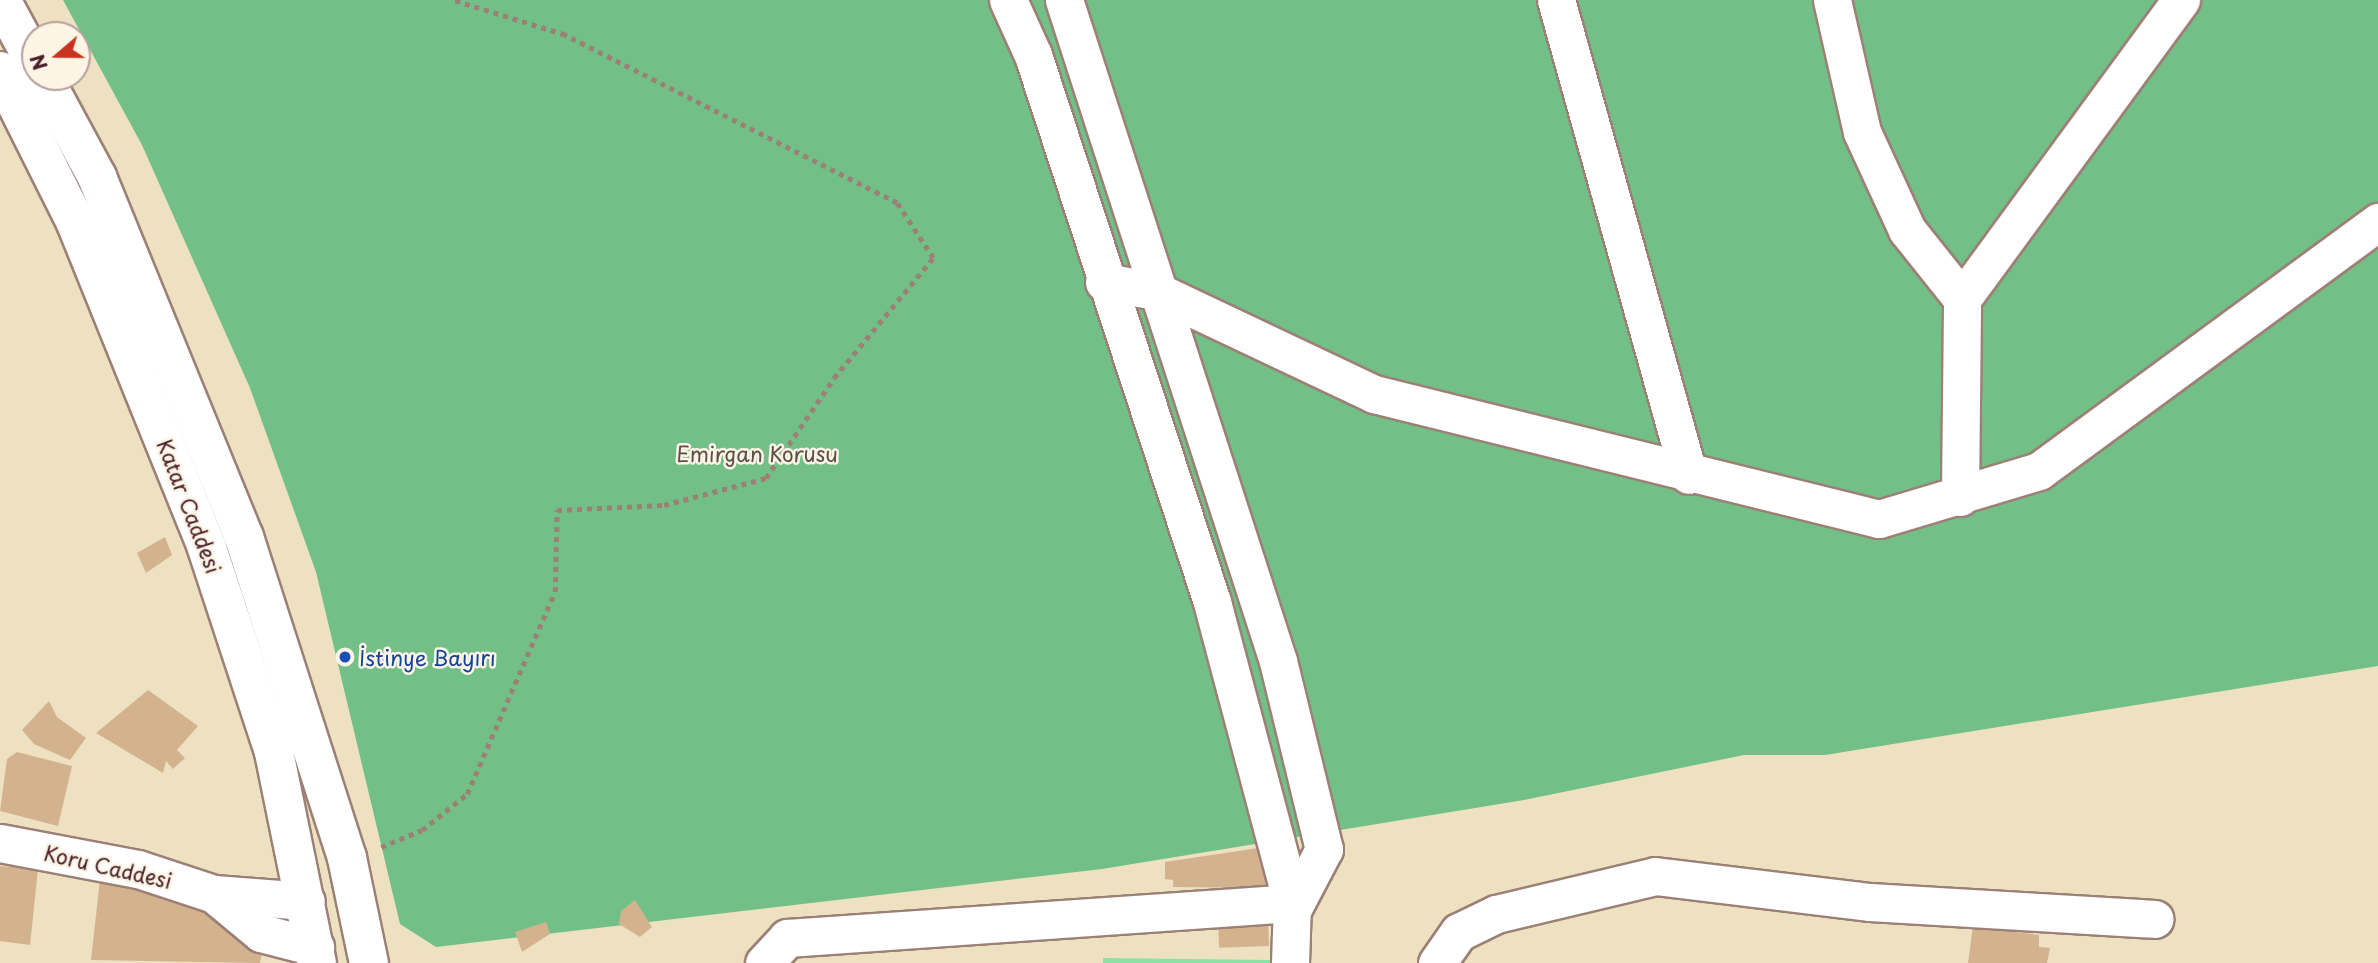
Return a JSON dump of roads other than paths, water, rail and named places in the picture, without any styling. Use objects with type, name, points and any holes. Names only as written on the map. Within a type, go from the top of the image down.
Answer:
[{"type":"main road","points":[[1,0],[21,37]]},
{"type":"main road","name":"Katar Caddesi","points":[[0,71],[102,282],[207,548],[274,752],[316,955]]},
{"type":"main road","name":"Katar Caddesi","points":[[51,91],[97,177],[188,391],[277,634],[351,874],[367,952]]},
{"type":"main road","points":[[306,901],[351,874]]},
{"type":"main road","points":[[316,955],[367,952]]},
{"type":"street","points":[[1008,0],[1033,55],[1104,282],[1212,602],[1292,906],[1290,963]]},
{"type":"street","points":[[1064,0],[1118,153],[1156,291],[1278,661],[1324,849],[1292,906]]},
{"type":"street","points":[[1556,0],[1689,475]]},
{"type":"street","points":[[1960,497],[1962,299],[2182,0]]},
{"type":"street","points":[[1836,1],[1862,132],[1908,230],[1962,299]]},
{"type":"street","points":[[1104,282],[1156,291],[1374,394],[1689,475],[1879,519],[1960,497],[2039,471],[2378,222]]},
{"type":"street","name":"Koru Caddesi","points":[[0,843],[138,869],[214,894]]},
{"type":"street","points":[[1437,963],[1459,932],[1496,914],[1655,877],[1870,902],[2154,919]]},
{"type":"street","points":[[214,894],[306,901]]},
{"type":"street","points":[[214,894],[261,933],[316,955]]},
{"type":"street","points":[[764,963],[787,938],[1292,906]]},
{"type":"place","name":"İstinye Bayırı","points":[[345,657]]},
{"type":"park label","name":"Emirgan Korusu","points":[[757,453]]}]
